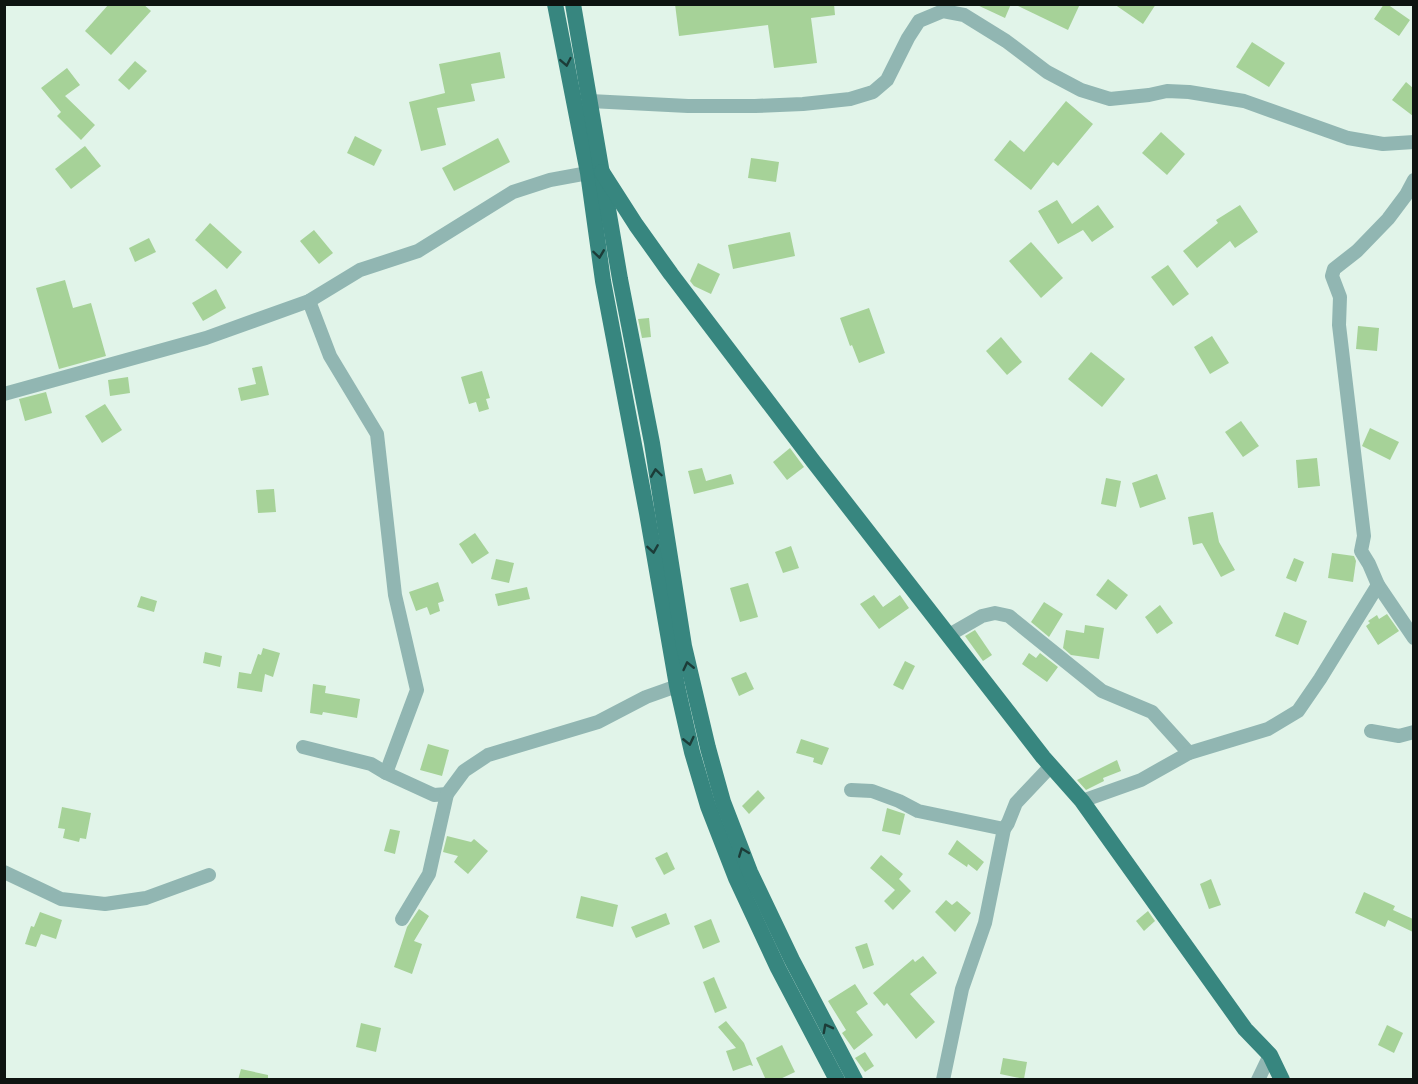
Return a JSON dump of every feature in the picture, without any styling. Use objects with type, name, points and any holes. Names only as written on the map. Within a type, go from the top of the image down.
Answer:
[{"type":"main road","points":[[555,4],[631,328],[652,443],[684,646],[723,802],[770,915],[855,1080]]},
{"type":"main road","points":[[573,4],[590,101],[595,172],[613,332],[677,686],[692,752],[708,806],[736,878],[778,968],[837,1080]]},
{"type":"main road","points":[[595,172],[813,461],[1051,766],[1082,801],[1245,1029],[1270,1055],[1282,1080]]},
{"type":"main road","points":[[613,332],[631,328]]},
{"type":"street","points":[[590,101],[688,106],[755,106],[850,99],[873,92],[887,81],[919,21],[942,7],[964,15],[1006,41],[1047,72],[1081,90],[1110,99],[1167,91],[1189,92],[1244,101],[1348,138],[1383,144],[1413,142]]},
{"type":"street","points":[[4,394],[206,338],[309,301],[360,270],[418,250],[513,192],[550,180],[595,172]]},
{"type":"street","points":[[1413,180],[1406,195],[1388,219],[1357,251],[1334,269],[1332,276],[1340,297],[1339,325],[1364,536],[1361,551],[1378,585],[1413,638]]},
{"type":"street","points":[[309,301],[330,356],[377,434],[395,595],[417,690],[386,773]]},
{"type":"street","points":[[1082,801],[1141,780],[1189,753],[1268,729],[1298,711],[1378,585]]},
{"type":"street","points":[[949,635],[982,616],[995,613],[1010,616],[1102,691],[1152,712],[1189,753]]},
{"type":"street","points":[[402,919],[429,874],[447,794],[464,771],[488,755],[598,722],[646,697],[677,686]]},
{"type":"street","points":[[1371,731],[1399,736],[1413,732]]},
{"type":"street","points":[[303,747],[371,764],[434,795],[447,794]]},
{"type":"street","points":[[943,1080],[962,988],[985,922],[1004,829],[1016,803],[1051,766]]},
{"type":"street","points":[[850,790],[872,791],[918,811],[1004,829]]},
{"type":"street","points":[[4,873],[62,899],[105,904],[146,898],[209,875]]},
{"type":"street","points":[[1258,1080],[1270,1055]]},
{"type":"building","points":[[109,4],[143,4],[151,11],[111,55],[85,31]]},
{"type":"building","points":[[675,4],[834,4],[835,15],[811,18],[817,63],[774,68],[768,25],[679,36]]},
{"type":"building","points":[[975,4],[1011,4],[1005,18]]},
{"type":"building","points":[[1014,4],[1080,4],[1068,30]]},
{"type":"building","points":[[1114,4],[1156,4],[1143,24]]},
{"type":"building","points":[[1384,4],[1410,20],[1399,36],[1374,19]]},
{"type":"building","points":[[1252,42],[1285,63],[1269,87],[1236,67]]},
{"type":"building","points":[[500,52],[505,78],[471,84],[475,101],[437,108],[446,145],[421,151],[409,102],[445,93],[439,64]]},
{"type":"building","points":[[135,61],[147,71],[129,90],[118,80]]},
{"type":"building","points":[[67,68],[80,85],[65,96],[95,125],[81,140],[57,116],[61,112],[41,88]]},
{"type":"building","points":[[1406,82],[1413,88],[1413,116],[1392,100]]},
{"type":"building","points":[[1066,101],[1093,124],[1058,166],[1053,162],[1031,190],[994,160],[1010,140],[1024,152]]},
{"type":"building","points":[[1161,132],[1185,154],[1167,175],[1142,153]]},
{"type":"building","points":[[355,136],[382,150],[374,166],[347,153]]},
{"type":"building","points":[[498,138],[510,162],[454,191],[442,168]]},
{"type":"building","points":[[85,146],[101,166],[71,189],[55,169]]},
{"type":"building","points":[[751,158],[779,162],[776,182],[748,178]]},
{"type":"building","points":[[1057,200],[1072,224],[1098,205],[1114,227],[1092,242],[1083,230],[1058,244],[1038,211]]},
{"type":"building","points":[[1240,205],[1258,232],[1235,248],[1230,241],[1197,268],[1183,251],[1218,223],[1216,220]]},
{"type":"building","points":[[210,223],[242,252],[227,269],[195,240]]},
{"type":"building","points":[[314,230],[333,253],[319,264],[300,241]]},
{"type":"building","points":[[790,232],[795,256],[733,269],[728,245]]},
{"type":"building","points":[[149,238],[156,252],[135,262],[129,248]]},
{"type":"building","points":[[1031,242],[1063,278],[1041,298],[1009,261]]},
{"type":"building","points":[[698,263],[720,274],[711,294],[694,286],[690,281]]},
{"type":"building","points":[[1168,265],[1189,294],[1173,306],[1151,277]]},
{"type":"building","points":[[65,280],[73,308],[91,303],[106,356],[59,369],[36,288]]},
{"type":"building","points":[[216,289],[226,308],[203,321],[192,303]]},
{"type":"building","points":[[869,308],[885,353],[859,363],[840,318]]},
{"type":"building","points":[[649,318],[651,337],[642,338],[638,319]]},
{"type":"building","points":[[1358,326],[1379,328],[1377,351],[1356,349]]},
{"type":"building","points":[[1212,336],[1229,363],[1210,374],[1194,347]]},
{"type":"building","points":[[1001,337],[1022,362],[1007,375],[986,351]]},
{"type":"building","points":[[1091,352],[1125,379],[1102,407],[1068,379]]},
{"type":"building","points":[[262,366],[269,395],[241,401],[238,388],[256,384],[252,368]]},
{"type":"building","points":[[482,371],[490,398],[486,399],[489,409],[479,412],[476,402],[469,404],[461,377]]},
{"type":"building","points":[[128,377],[130,393],[110,396],[108,380]]},
{"type":"building","points":[[46,392],[52,413],[25,421],[19,399]]},
{"type":"building","points":[[105,404],[122,430],[102,443],[85,416]]},
{"type":"building","points":[[1241,421],[1259,446],[1243,457],[1225,432]]},
{"type":"building","points":[[1370,428],[1399,442],[1390,460],[1362,446]]},
{"type":"building","points":[[790,448],[804,467],[787,480],[773,462]]},
{"type":"building","points":[[1317,458],[1320,486],[1298,488],[1296,460]]},
{"type":"building","points":[[702,468],[706,481],[731,474],[734,484],[694,494],[688,471]]},
{"type":"building","points":[[1157,474],[1166,499],[1140,508],[1132,483]]},
{"type":"building","points":[[1106,478],[1121,481],[1116,507],[1101,504]]},
{"type":"building","points":[[274,489],[276,512],[258,513],[256,490]]},
{"type":"building","points":[[1213,512],[1219,542],[1235,570],[1221,577],[1202,543],[1193,545],[1188,517]]},
{"type":"building","points":[[475,533],[489,553],[472,564],[459,544]]},
{"type":"building","points":[[791,546],[799,568],[783,573],[775,552]]},
{"type":"building","points":[[1332,553],[1354,556],[1356,561],[1353,582],[1328,578]]},
{"type":"building","points":[[1294,558],[1304,562],[1296,582],[1286,578]]},
{"type":"building","points":[[496,559],[514,563],[509,583],[491,579]]},
{"type":"building","points":[[1108,579],[1128,595],[1116,610],[1096,595]]},
{"type":"building","points":[[438,582],[444,601],[438,603],[440,611],[430,615],[427,607],[416,611],[409,592]]},
{"type":"building","points":[[748,583],[758,617],[740,622],[730,588]]},
{"type":"building","points":[[527,587],[530,599],[498,606],[495,594]]},
{"type":"building","points":[[874,595],[883,607],[900,595],[909,608],[879,629],[860,604]]},
{"type":"building","points":[[141,596],[157,601],[154,612],[137,607]]},
{"type":"building","points":[[1044,602],[1063,614],[1049,637],[1031,622]]},
{"type":"building","points":[[1160,605],[1173,623],[1157,634],[1145,617]]},
{"type":"building","points":[[1284,612],[1307,621],[1298,645],[1275,636]]},
{"type":"building","points":[[1387,614],[1399,631],[1378,645],[1366,626],[1370,623],[1368,621],[1377,615],[1379,619]]},
{"type":"building","points":[[1085,625],[1104,628],[1099,659],[1071,655],[1063,648],[1066,630],[1084,633]]},
{"type":"building","points":[[975,630],[992,655],[983,661],[965,636]]},
{"type":"building","points":[[263,648],[280,653],[273,677],[265,674],[262,692],[237,688],[239,672],[251,674],[258,654],[261,655]]},
{"type":"building","points":[[205,652],[222,656],[220,667],[203,663]]},
{"type":"building","points":[[1029,653],[1036,658],[1040,653],[1058,667],[1047,682],[1022,664]]},
{"type":"building","points":[[905,661],[915,666],[903,690],[893,685]]},
{"type":"building","points":[[746,672],[754,689],[739,696],[731,678]]},
{"type":"building","points":[[313,684],[326,686],[325,693],[360,699],[357,718],[323,712],[322,715],[310,713]]},
{"type":"building","points":[[801,739],[829,748],[822,765],[813,762],[814,758],[796,753]]},
{"type":"building","points":[[428,744],[449,750],[442,776],[420,770]]},
{"type":"building","points":[[1117,760],[1121,771],[1103,778],[1104,781],[1086,790],[1077,780]]},
{"type":"building","points":[[758,790],[765,798],[749,814],[742,806]]},
{"type":"building","points":[[62,807],[91,813],[86,839],[80,838],[79,842],[63,838],[65,829],[58,828]]},
{"type":"building","points":[[887,808],[905,814],[900,835],[882,831]]},
{"type":"building","points":[[390,829],[400,831],[395,854],[384,851]]},
{"type":"building","points":[[447,836],[471,842],[474,839],[488,851],[468,874],[454,862],[458,856],[443,852]]},
{"type":"building","points":[[957,840],[984,862],[977,871],[948,854]]},
{"type":"building","points":[[667,852],[675,869],[664,875],[655,858]]},
{"type":"building","points":[[881,855],[903,874],[899,879],[911,891],[893,910],[884,901],[895,890],[870,868]]},
{"type":"building","points":[[1211,879],[1221,905],[1209,909],[1200,884]]},
{"type":"building","points":[[1364,892],[1395,906],[1393,910],[1413,919],[1413,932],[1388,920],[1385,927],[1355,913]]},
{"type":"building","points":[[581,896],[618,905],[613,927],[576,918]]},
{"type":"building","points":[[946,900],[952,905],[957,901],[971,913],[955,932],[935,912]]},
{"type":"building","points":[[419,909],[429,916],[414,941],[422,944],[412,974],[394,967],[407,927]]},
{"type":"building","points":[[1148,911],[1155,921],[1144,931],[1136,921]]},
{"type":"building","points":[[40,912],[62,920],[56,939],[41,934],[36,947],[25,944],[31,926],[34,927]]},
{"type":"building","points":[[666,913],[670,924],[636,938],[631,927]]},
{"type":"building","points":[[711,919],[720,942],[703,949],[694,926]]},
{"type":"building","points":[[867,943],[874,965],[863,969],[855,947]]},
{"type":"building","points":[[923,956],[937,973],[910,994],[935,1022],[916,1039],[887,1003],[884,1006],[873,993],[913,959],[915,962]]},
{"type":"building","points":[[714,977],[727,1008],[715,1013],[703,982]]},
{"type":"building","points":[[855,984],[868,1004],[856,1012],[873,1035],[854,1050],[842,1033],[846,1030],[828,1001]]},
{"type":"building","points":[[726,1021],[744,1043],[753,1066],[733,1071],[726,1051],[736,1048],[718,1027]]},
{"type":"building","points":[[361,1023],[381,1028],[376,1052],[356,1047]]},
{"type":"building","points":[[1387,1025],[1403,1033],[1394,1053],[1378,1045]]},
{"type":"building","points":[[782,1045],[795,1072],[778,1080],[766,1080],[756,1058]]},
{"type":"building","points":[[865,1052],[874,1066],[865,1072],[855,1058]]},
{"type":"building","points":[[1003,1058],[1027,1062],[1024,1079],[1000,1074]]},
{"type":"building","points":[[241,1069],[268,1075],[268,1080],[238,1080]]}]
